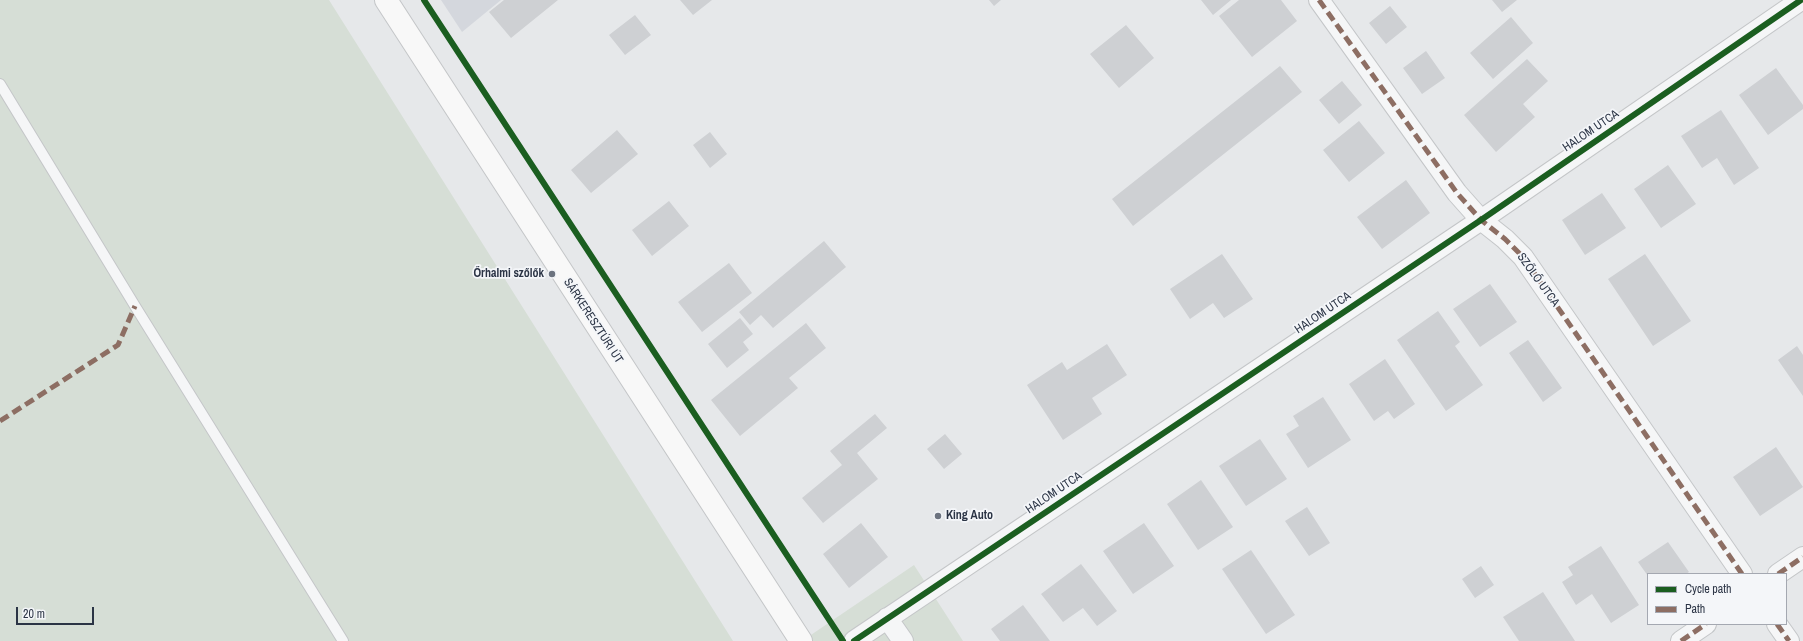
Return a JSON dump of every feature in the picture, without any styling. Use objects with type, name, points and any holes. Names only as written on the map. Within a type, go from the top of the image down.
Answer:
[{"type":"main road","name":"SÁRKERESZTÚRI ÚT","points":[[386,0],[802,641]]},
{"type":"street","name":"SZŐLŐ UTCA","points":[[1319,0],[1457,193],[1481,220],[1505,239],[1523,257],[1741,573]]},
{"type":"street","name":"HALOM UTCA","points":[[854,641],[1481,220],[1801,0]]},
{"type":"street","points":[[1779,573],[1803,557]]},
{"type":"street","points":[[888,618],[903,641]]},
{"type":"street","points":[[1681,641],[1705,625]]},
{"type":"street","points":[[1778,625],[1789,641]]},
{"type":"lane","points":[[0,84],[139,313],[343,641]]},
{"type":"shaded area","points":[[0,0],[329,0],[733,641],[0,641]]},
{"type":"shaded area","points":[[441,0],[501,0],[462,32]]},
{"type":"shaded area","points":[[914,565],[963,641],[802,641]]},
{"type":"building","points":[[504,0],[558,0],[511,38],[489,12]]},
{"type":"building","points":[[680,0],[712,0],[693,15]]},
{"type":"building","points":[[989,0],[1001,0],[994,6]]},
{"type":"building","points":[[1201,0],[1231,0],[1213,15]]},
{"type":"building","points":[[1239,0],[1281,0],[1297,21],[1252,57],[1219,16]]},
{"type":"building","points":[[1492,0],[1517,0],[1502,12]]},
{"type":"building","points":[[1390,6],[1407,27],[1386,44],[1369,23]]},
{"type":"building","points":[[635,15],[651,35],[625,55],[609,35]]},
{"type":"building","points":[[1511,17],[1533,43],[1493,79],[1470,53]]},
{"type":"building","points":[[1126,25],[1154,58],[1119,88],[1090,54]]},
{"type":"building","points":[[1426,51],[1445,78],[1422,94],[1403,68]]},
{"type":"building","points":[[1527,59],[1548,81],[1523,104],[1535,117],[1496,152],[1464,115]]},
{"type":"building","points":[[1280,66],[1302,92],[1133,226],[1112,199]]},
{"type":"building","points":[[1776,68],[1803,105],[1803,109],[1768,135],[1739,95]]},
{"type":"building","points":[[1342,81],[1362,105],[1339,124],[1319,100]]},
{"type":"building","points":[[1721,110],[1759,168],[1734,185],[1717,158],[1702,168],[1681,136]]},
{"type":"building","points":[[1359,121],[1385,153],[1349,182],[1323,150]]},
{"type":"building","points":[[617,130],[638,154],[591,193],[571,170]]},
{"type":"building","points":[[710,132],[727,154],[710,168],[693,145]]},
{"type":"building","points":[[1668,165],[1696,204],[1661,228],[1634,189]]},
{"type":"building","points":[[1406,180],[1430,213],[1382,249],[1357,217]]},
{"type":"building","points":[[1602,193],[1626,228],[1585,255],[1562,220]]},
{"type":"building","points":[[669,201],[689,226],[652,256],[632,230]]},
{"type":"building","points":[[824,241],[846,267],[773,328],[761,315],[750,325],[739,312]]},
{"type":"building","points":[[1222,254],[1253,299],[1224,318],[1213,303],[1190,319],[1170,289]]},
{"type":"building","points":[[1645,254],[1691,321],[1653,346],[1608,279]]},
{"type":"building","points":[[729,263],[752,293],[702,332],[678,302]]},
{"type":"building","points":[[1490,284],[1517,322],[1480,347],[1453,309]]},
{"type":"building","points":[[1438,311],[1460,342],[1455,346],[1483,385],[1446,411],[1397,340]]},
{"type":"building","points":[[740,318],[753,334],[743,342],[749,350],[727,368],[708,344]]},
{"type":"building","points":[[806,323],[826,348],[789,378],[798,388],[740,436],[711,400]]},
{"type":"building","points":[[1528,340],[1562,388],[1543,402],[1509,353]]},
{"type":"building","points":[[1107,344],[1127,375],[1092,398],[1102,414],[1063,440],[1027,385],[1062,362],[1067,370]]},
{"type":"building","points":[[1797,346],[1803,355],[1803,396],[1778,360]]},
{"type":"building","points":[[1385,359],[1415,404],[1394,419],[1388,411],[1374,421],[1349,384]]},
{"type":"building","points":[[1323,397],[1351,440],[1308,468],[1286,434],[1299,426],[1293,416]]},
{"type":"building","points":[[875,414],[887,428],[857,453],[878,479],[823,523],[802,498],[842,465],[830,451]]},
{"type":"building","points":[[945,434],[962,454],[944,469],[927,449]]},
{"type":"building","points":[[1260,439],[1287,479],[1246,506],[1219,466]]},
{"type":"building","points":[[1776,447],[1803,487],[1760,516],[1733,477]]},
{"type":"building","points":[[1201,480],[1233,527],[1198,550],[1167,504]]},
{"type":"building","points":[[1307,507],[1330,543],[1309,556],[1285,521]]},
{"type":"building","points":[[861,523],[888,557],[849,588],[823,554]]},
{"type":"building","points":[[1144,523],[1174,566],[1133,594],[1103,551]]},
{"type":"building","points":[[1668,542],[1689,572],[1647,573],[1647,575],[1638,562]]},
{"type":"building","points":[[1601,546],[1639,605],[1611,623],[1592,594],[1576,605],[1562,582],[1573,575],[1568,567]]},
{"type":"building","points":[[1251,550],[1295,615],[1266,634],[1222,569]]},
{"type":"building","points":[[1081,564],[1117,611],[1097,626],[1083,608],[1063,622],[1041,594]]},
{"type":"building","points":[[1481,566],[1494,585],[1475,598],[1462,579]]},
{"type":"building","points":[[1543,592],[1575,641],[1519,641],[1503,617]]},
{"type":"building","points":[[1023,605],[1050,641],[1000,641],[991,629]]},
{"type":"marked path","points":[[1319,0],[1457,193],[1481,220],[1505,239],[1523,257],[1741,573]]},
{"type":"marked path","points":[[0,421],[118,345],[135,306]]},
{"type":"marked path","points":[[1779,573],[1803,557]]},
{"type":"marked path","points":[[1681,641],[1705,625]]},
{"type":"marked path","points":[[1778,625],[1789,641]]},
{"type":"cycle path","points":[[424,0],[843,641]]},
{"type":"cycle path","points":[[854,641],[1481,220],[1801,0]]},
{"type":"place","name":"Őrhalmi szőlők","points":[[552,274]]},
{"type":"place","name":"King Auto","points":[[938,516]]}]
